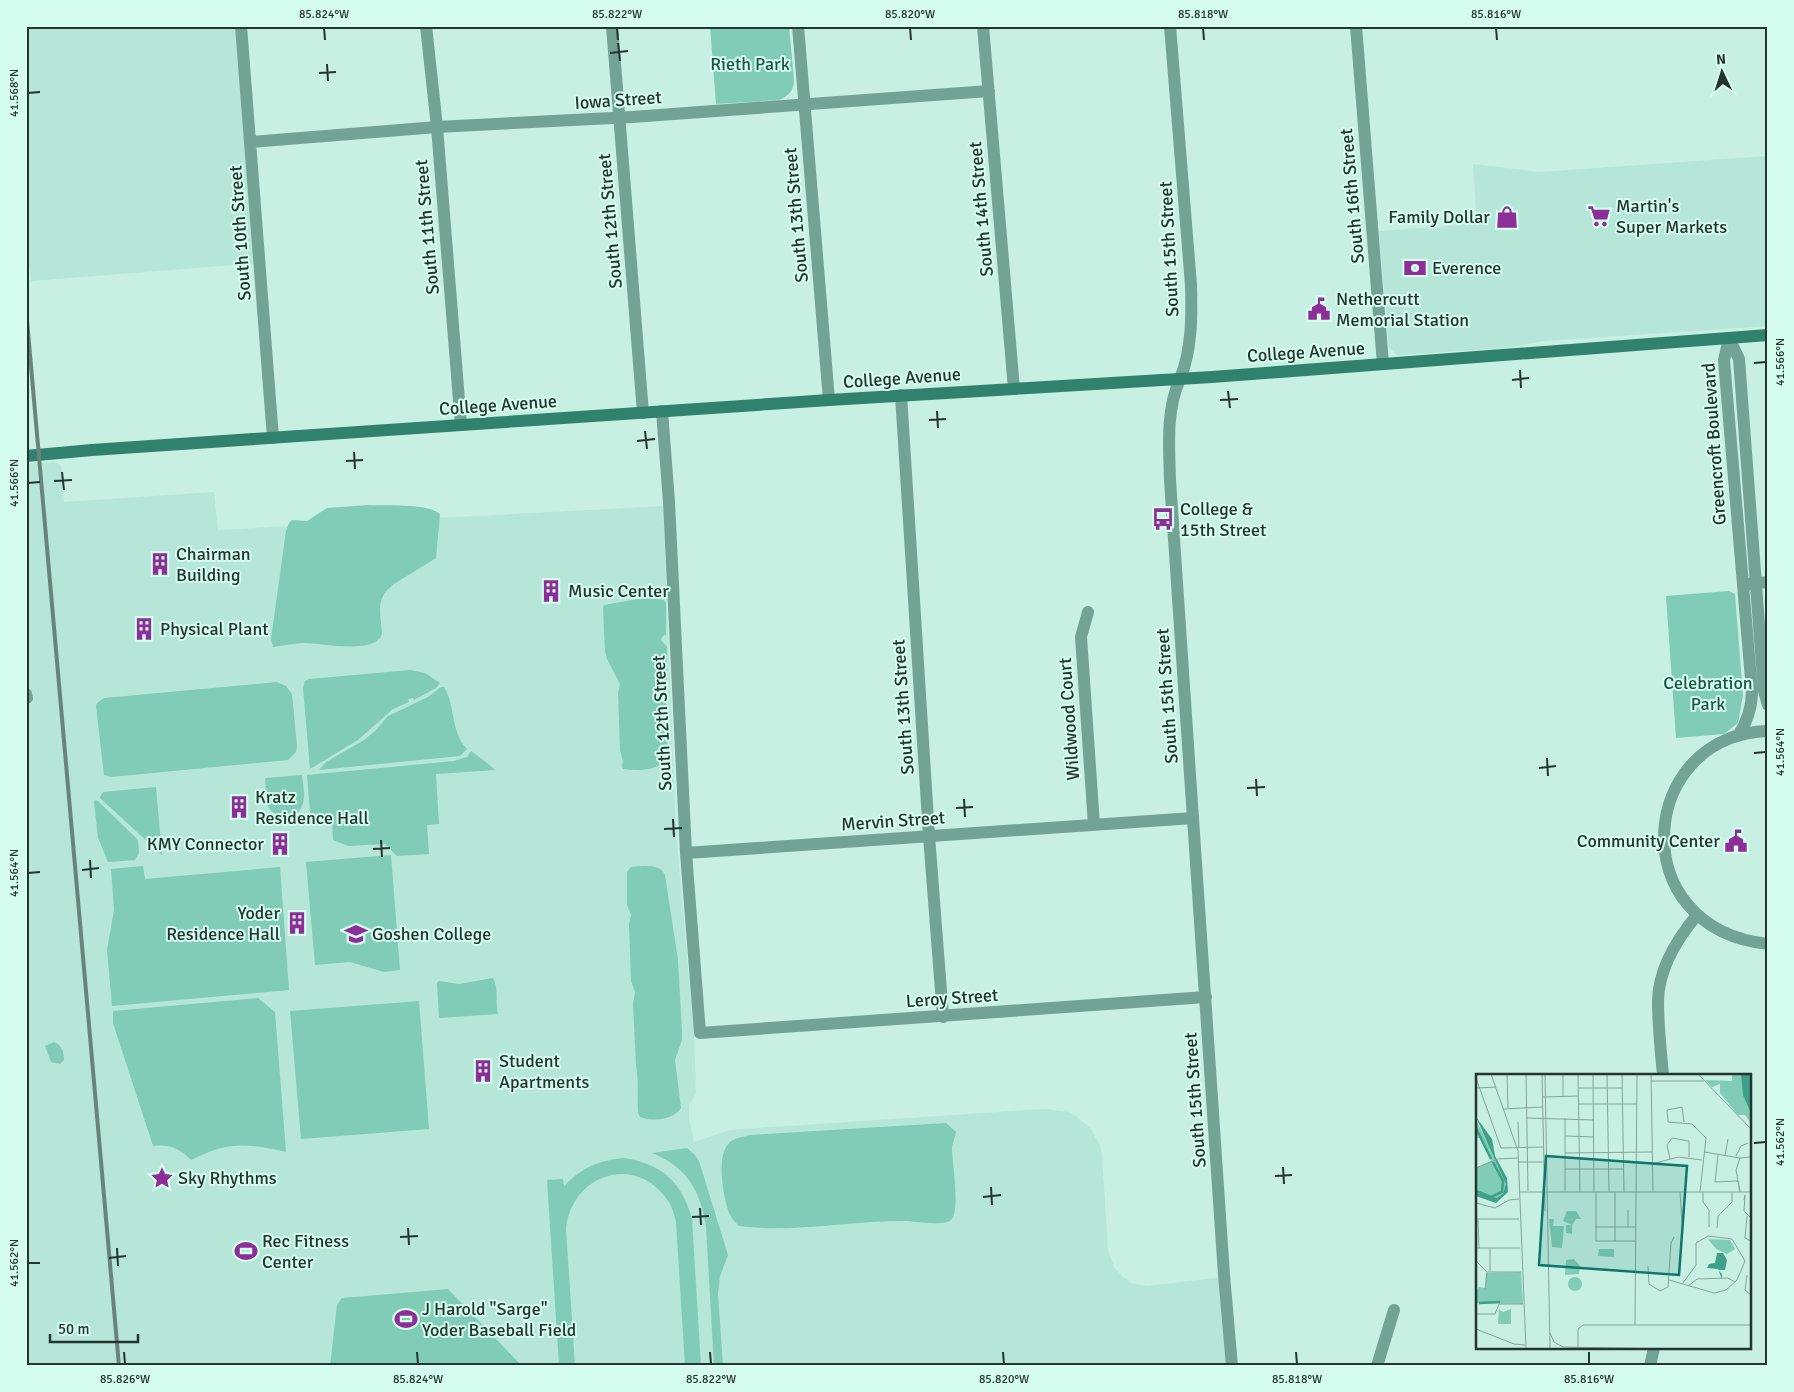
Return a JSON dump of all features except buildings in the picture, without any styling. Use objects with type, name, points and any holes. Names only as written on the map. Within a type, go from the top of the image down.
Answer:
[{"type":"main road","name":"College Avenue","points":[[30,453],[901,395],[1180,379],[1768,335]]},
{"type":"street","name":"South 10th Street","points":[[241,26],[273,438]]},
{"type":"street","name":"South 11th Street","points":[[426,26],[437,127],[461,425]]},
{"type":"street","name":"South 12th Street","points":[[612,26],[643,413]]},
{"type":"street","name":"South 13th Street","points":[[798,26],[829,400]]},
{"type":"street","name":"South 14th Street","points":[[984,26],[1014,389]]},
{"type":"street","name":"South 15th Street","points":[[1170,26],[1192,310],[1186,364],[1172,399],[1169,431],[1170,472],[1224,1275],[1232,1366]]},
{"type":"street","name":"South 16th Street","points":[[1356,26],[1383,364]]},
{"type":"street","name":"Iowa Street","points":[[250,142],[437,127],[619,118],[988,91]]},
{"type":"street","name":"Greencroft Boulevard","points":[[1729,338],[1738,359],[1762,583],[1764,690],[1768,706]]},
{"type":"street","name":"Greencroft Boulevard","points":[[1729,338],[1724,360],[1752,698],[1748,715],[1738,736]]},
{"type":"street","name":"South 13th Street","points":[[901,395],[929,836],[943,1017]]},
{"type":"street","name":"South 12th Street","points":[[662,412],[669,502],[686,853],[700,1033]]},
{"type":"street","points":[[1742,584],[1762,583]]},
{"type":"street","name":"Wildwood Court","points":[[1088,612],[1082,637],[1094,825]]},
{"type":"street","points":[[26,694],[27,698]]},
{"type":"street","points":[[1768,731],[1738,736],[1712,748],[1691,766],[1675,789],[1665,819],[1664,850],[1669,872],[1678,892],[1697,915],[1719,931],[1735,938],[1768,944]]},
{"type":"street","name":"Mervin Street","points":[[686,853],[1193,818]]},
{"type":"street","points":[[1663,1074],[1658,1001],[1660,982],[1676,945],[1697,915]]},
{"type":"street","name":"Leroy Street","points":[[700,1033],[1206,997]]},
{"type":"street","points":[[1377,1366],[1394,1310]]},
{"type":"street","points":[[1650,1366],[1654,1350]]},
{"type":"shaded area","points":[[26,26],[241,26],[260,263],[31,281],[26,232]]},
{"type":"shaded area","points":[[1768,156],[1768,326],[1543,341],[1506,348],[1397,355],[1389,347],[1379,231],[1477,224],[1473,164],[1540,172]]},
{"type":"shaded area","name":"Goshen College","points":[[54,462],[61,465],[64,502],[214,492],[218,530],[663,506],[676,833],[694,1035],[696,1094],[689,1105],[689,1118],[694,1142],[730,1130],[1044,1109],[1068,1112],[1076,1116],[1091,1129],[1100,1146],[1108,1250],[1114,1267],[1131,1283],[1148,1286],[1223,1277],[1228,1366],[26,1366],[26,464]]},
{"type":"green space","name":"Rieth Park","points":[[710,26],[789,26],[794,80],[793,87],[786,97],[779,100],[716,104]]},
{"type":"green space","points":[[369,505],[426,508],[440,514],[436,558],[394,584],[384,595],[380,607],[382,634],[378,640],[359,646],[296,643],[273,647],[271,639],[286,531],[289,523],[292,520],[307,521],[327,508]]},
{"type":"green space","name":"Celebration Park","points":[[1729,591],[1735,594],[1743,695],[1738,723],[1724,734],[1676,738],[1666,596]]},
{"type":"green space","points":[[649,597],[664,600],[666,603],[666,634],[661,640],[667,647],[666,720],[668,759],[653,768],[623,769],[620,750],[618,693],[620,684],[605,651],[603,609],[604,605]]},
{"type":"green space","points":[[410,670],[425,673],[440,683],[436,688],[414,700],[413,698],[408,699],[409,702],[393,709],[358,740],[310,769],[303,688],[305,681],[309,679]]},
{"type":"green space","points":[[277,682],[286,686],[292,694],[297,746],[296,752],[288,760],[111,777],[104,775],[96,706],[104,698]]},
{"type":"green space","points":[[441,687],[444,687],[448,694],[455,726],[467,749],[460,756],[319,770],[326,762],[364,740],[388,716],[428,697]]},
{"type":"green space","points":[[471,751],[495,770],[436,774],[439,824],[427,825],[429,854],[397,856],[385,844],[348,846],[333,840],[332,823],[311,824],[307,775],[454,761],[467,757]]},
{"type":"green space","points":[[302,775],[304,799],[299,811],[290,816],[275,814],[267,803],[265,778]]},
{"type":"green space","points":[[156,787],[162,855],[100,797],[103,792]]},
{"type":"green space","points":[[95,800],[138,840],[139,853],[135,860],[108,862],[98,838]]},
{"type":"green space","points":[[391,855],[400,970],[384,972],[350,962],[315,965],[306,862]]},
{"type":"green space","points":[[143,866],[145,879],[280,867],[289,990],[112,1006],[107,950],[114,910],[111,869]]},
{"type":"green space","points":[[631,867],[659,868],[665,875],[678,960],[682,1031],[682,1040],[675,1060],[681,1108],[673,1115],[657,1120],[645,1119],[640,1117],[638,1113],[633,1003],[635,992],[631,981],[629,924],[631,915],[627,905],[627,872]]},
{"type":"green space","points":[[493,978],[496,986],[498,1014],[439,1018],[437,983],[439,981],[459,984]]},
{"type":"green space","points":[[258,998],[275,1012],[286,1152],[237,1145],[216,1149],[191,1160],[174,1148],[153,1146],[113,1023],[113,1011]]},
{"type":"green space","points":[[419,1001],[429,1129],[301,1139],[290,1011]]},
{"type":"green space","points":[[54,1042],[61,1047],[63,1052],[64,1060],[60,1064],[51,1062],[45,1046]]},
{"type":"green space","points":[[946,1123],[956,1132],[952,1147],[955,1205],[952,1219],[949,1221],[944,1223],[904,1221],[759,1228],[739,1226],[729,1213],[723,1185],[722,1166],[725,1149],[731,1141],[750,1135]]},
{"type":"green space","points":[[687,1148],[699,1161],[728,1255],[720,1276],[718,1294],[723,1366],[714,1366],[706,1226],[700,1201],[690,1181],[683,1173],[674,1165],[652,1153]]},
{"type":"green space","points":[[624,1158],[660,1170],[676,1185],[688,1206],[692,1219],[701,1366],[685,1366],[676,1222],[671,1207],[666,1198],[652,1184],[637,1176],[621,1174],[606,1177],[591,1184],[579,1195],[570,1211],[566,1229],[575,1366],[559,1366],[547,1180],[563,1179],[564,1186],[591,1166]]},
{"type":"green space","name":"J Harold \"Sarge\" Yoder Baseball Field","points":[[448,1289],[520,1366],[330,1366],[337,1305],[342,1298]]},
{"type":"railway","points":[[26,309],[119,1366]]},
{"type":"place","name":"Martin's Super Markets","points":[[1599,216]]},
{"type":"place","name":"Family Dollar","points":[[1507,217]]},
{"type":"place","name":"Everence","points":[[1415,268]]},
{"type":"place","name":"Nethercutt Memorial Station","points":[[1319,309]]},
{"type":"place","name":"College & 15th Street","points":[[1163,519]]},
{"type":"place","name":"Chairman Building","points":[[160,564]]},
{"type":"place","name":"Music Center","points":[[551,591]]},
{"type":"place","name":"Physical Plant","points":[[144,629]]},
{"type":"place","name":"Kratz Residence Hall","points":[[239,807]]},
{"type":"place","name":"Community Center","points":[[1736,841]]},
{"type":"place","name":"KMY Connector","points":[[280,844]]},
{"type":"place","name":"Yoder Residence Hall","points":[[297,923]]},
{"type":"place","name":"Goshen College","points":[[356,934]]},
{"type":"place","name":"Student Apartments","points":[[483,1071]]},
{"type":"place","name":"Sky Rhythms","points":[[162,1178]]},
{"type":"place","name":"Rec Fitness Center","points":[[246,1251]]},
{"type":"place","name":"J Harold \"Sarge\" Yoder Baseball Field","points":[[406,1319]]}]
